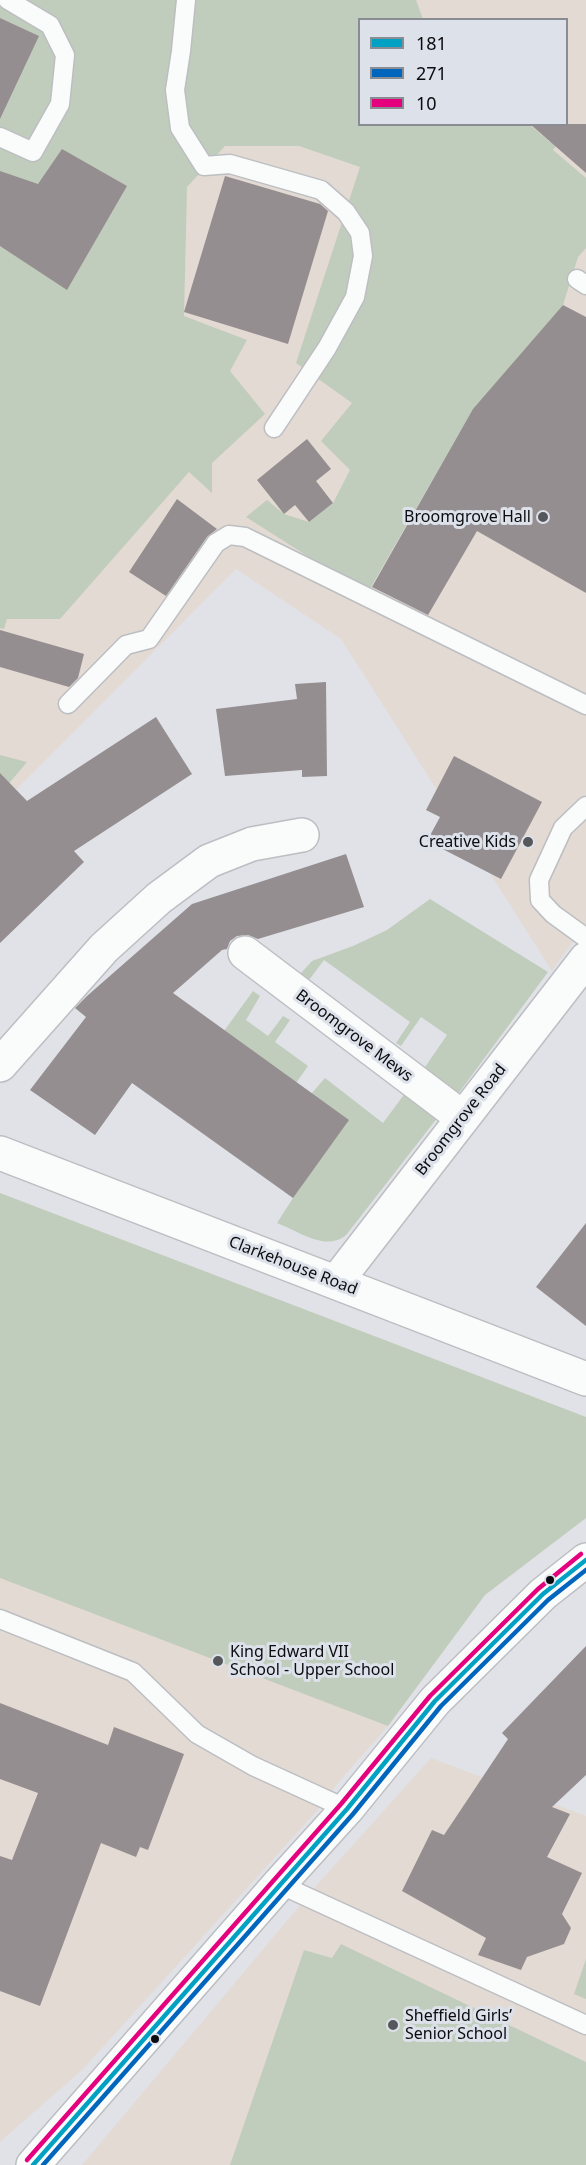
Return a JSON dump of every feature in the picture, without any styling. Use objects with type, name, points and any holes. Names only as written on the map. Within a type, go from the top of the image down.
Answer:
[{"type":"street","points":[[0,1065],[104,948],[159,898],[209,861],[252,844],[302,835]]},
{"type":"street","name":"Broomgrove Mews","points":[[245,953],[463,1119]]},
{"type":"street","name":"Broomgrove Road","points":[[336,1282],[586,959]]},
{"type":"street","name":"Clarkehouse Road","points":[[0,1152],[586,1379]]},
{"type":"street","points":[[33,2165],[347,1809],[435,1701],[543,1594],[586,1560]]},
{"type":"lane","points":[[0,138],[33,152],[60,104],[65,55],[50,25],[8,0]]},
{"type":"lane","points":[[186,0],[182,51],[175,90],[180,128],[204,166],[230,164],[321,190],[346,212],[360,233],[363,256],[356,297],[327,348],[274,428]]},
{"type":"lane","points":[[68,704],[126,645],[149,639],[216,543],[229,535],[245,537],[586,705]]},
{"type":"lane","points":[[586,806],[563,828],[539,880],[540,900],[553,915],[586,938]]},
{"type":"lane","points":[[0,1619],[133,1672],[198,1734],[253,1766],[347,1809]]},
{"type":"lane","points":[[279,1884],[586,2025]]},
{"type":"shaded area","points":[[0,0],[586,0],[586,924],[552,971],[341,639],[236,569],[0,806]]},
{"type":"shaded area","name":"King Edward VII School - Upper School","points":[[0,1193],[586,1417],[586,1518],[485,1595],[388,1726],[342,1778],[315,1813],[83,2069],[0,2142]]},
{"type":"shaded area","name":"Sheffield Girls’ Senior School","points":[[431,1758],[586,1816],[586,2165],[82,2165],[317,1885]]},
{"type":"green space","points":[[0,0],[416,0],[423,18],[358,18],[358,126],[531,126],[550,142],[562,129],[566,133],[553,150],[586,178],[586,248],[578,257],[563,305],[468,418],[367,594],[246,517],[267,500],[284,514],[309,522],[333,503],[350,470],[321,441],[352,403],[296,363],[360,167],[299,146],[225,146],[187,187],[184,316],[247,340],[230,371],[265,414],[212,463],[212,493],[189,472],[60,619],[7,619],[4,629],[0,628]]},
{"type":"green space","points":[[0,755],[27,762],[0,794]]},
{"type":"green space","points":[[430,899],[548,972],[458,1094],[423,1070],[447,1035],[421,1017],[401,1046],[396,1043],[410,1022],[324,960],[303,988],[300,979],[301,973],[312,961],[387,930]]},
{"type":"green space","points":[[253,991],[260,996],[246,1020],[268,1036],[283,1016],[290,1020],[275,1042],[308,1066],[296,1083],[224,1031]]},
{"type":"green space","points":[[325,1078],[383,1123],[406,1092],[438,1117],[347,1234],[331,1241],[313,1239],[277,1223],[293,1198],[311,1094]]},
{"type":"green space","name":"King Edward VII School - Upper School","points":[[0,1193],[586,1417],[586,1518],[485,1595],[388,1726],[0,1578]]},
{"type":"green space","points":[[341,1944],[586,2062],[586,2165],[230,2165],[304,1950],[332,1958]]},
{"type":"green space","points":[[586,1959],[586,1999],[574,1994]]},
{"type":"building","points":[[0,18],[39,36],[0,119]]},
{"type":"building","points":[[586,124],[586,173],[532,126]]},
{"type":"building","points":[[62,149],[127,186],[67,290],[0,246],[0,171],[38,184]]},
{"type":"building","points":[[225,176],[320,204],[328,211],[288,344],[184,312]]},
{"type":"building","name":"Broomgrove Hall","points":[[563,305],[586,317],[586,593],[477,531],[428,615],[372,587],[473,409]]},
{"type":"building","points":[[307,439],[331,469],[316,481],[333,503],[309,522],[295,505],[284,514],[257,480]]},
{"type":"building","points":[[177,499],[217,529],[207,537],[166,596],[129,572]]},
{"type":"building","points":[[0,630],[84,654],[78,678],[69,687],[0,667]]},
{"type":"building","points":[[326,682],[327,776],[302,777],[302,770],[225,776],[216,709],[297,699],[295,684]]},
{"type":"building","points":[[156,717],[192,774],[74,851],[84,862],[0,943],[0,773],[27,801]]},
{"type":"building","points":[[454,756],[542,802],[501,879],[427,841],[440,817],[426,810]]},
{"type":"building","points":[[346,854],[364,907],[258,939],[248,935],[237,936],[230,941],[227,949],[222,950],[173,993],[349,1120],[293,1198],[132,1083],[95,1135],[30,1090],[86,1017],[75,1008],[192,904]]},
{"type":"building","points":[[586,1223],[586,1326],[536,1287]]},
{"type":"building","points":[[586,1646],[586,1775],[552,1807],[570,1814],[547,1857],[582,1873],[562,1914],[571,1928],[564,1944],[527,1957],[521,1970],[478,1955],[486,1938],[402,1891],[432,1830],[444,1835],[508,1739],[502,1733]]},
{"type":"building","points":[[0,1703],[108,1745],[114,1727],[184,1754],[148,1850],[140,1847],[136,1857],[101,1843],[40,2006],[0,1991],[0,1856],[12,1860],[38,1793],[0,1779]]},
{"type":"transit line","name":"10","points":[[27,2160],[341,1804],[430,1696],[538,1589],[581,1554]]},
{"type":"transit line","name":"181","points":[[33,2165],[347,1809],[435,1701],[543,1594],[586,1560]]},
{"type":"transit line","name":"271","points":[[43,2165],[353,1814],[441,1706],[548,1600],[586,1570]]},
{"type":"place","name":"Broomgrove Hall","points":[[543,517]]},
{"type":"place","name":"Creative Kids","points":[[528,842]]},
{"type":"place","name":"King Edward VII School - Upper School","points":[[218,1661]]},
{"type":"place","name":"Sheffield Girls’ Senior School","points":[[393,2025]]}]
